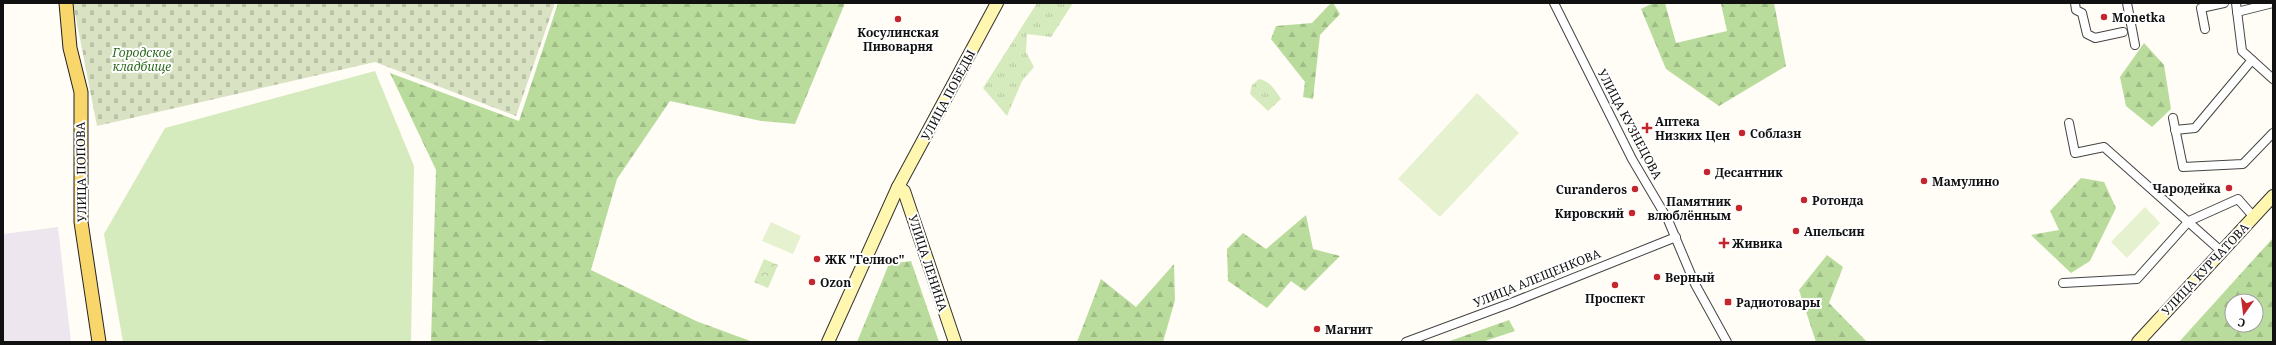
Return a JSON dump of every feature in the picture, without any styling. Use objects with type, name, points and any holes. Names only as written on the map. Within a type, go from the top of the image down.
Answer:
[{"type":"main road","name":"УЛИЦА ПОПОВА","points":[[66,3],[70,48],[80,92],[81,222],[99,342]]},
{"type":"main road","name":"УЛИЦА ПОБЕДЫ","points":[[828,342],[898,187],[997,3]]},
{"type":"main road","name":"УЛИЦА ЛЕНИНА","points":[[898,187],[904,191],[955,342]]},
{"type":"main road","name":"УЛИЦА КУРЧАТОВА","points":[[2138,342],[2221,250],[2273,196]]},
{"type":"street","name":"УЛИЦА КУЗНЕЦОВА","points":[[1554,3],[1632,159],[1676,236],[1695,284],[1727,342]]},
{"type":"street","points":[[2071,3],[2074,18]]},
{"type":"street","points":[[2074,3],[2076,10],[2082,13],[2087,34],[2095,38],[2123,32]]},
{"type":"street","points":[[2127,3],[2135,45]]},
{"type":"street","points":[[2205,29],[2201,8],[2224,3]]},
{"type":"street","points":[[2273,3],[2236,7],[2242,51],[2273,79]]},
{"type":"street","points":[[2175,130],[2195,128],[2252,60]]},
{"type":"street","points":[[2173,118],[2183,166],[2243,164],[2273,133]]},
{"type":"street","points":[[2069,123],[2075,153],[2104,147],[2221,250]]},
{"type":"street","points":[[2063,283],[2137,279],[2189,221],[2238,199],[2253,216]]},
{"type":"street","name":"УЛИЦА АЛЕЩЕНКОВА","points":[[1406,342],[1511,303],[1676,236]]},
{"type":"shaded area","points":[[58,227],[71,342],[3,342],[3,234]]},
{"type":"green space","name":"Городское кладбище","points":[[73,3],[555,3],[516,116],[375,62],[97,126]]},
{"type":"green space","points":[[558,3],[845,3],[795,124],[761,121],[670,101],[617,179],[591,270],[696,321],[753,342],[553,342],[540,340],[534,342],[431,342],[436,170],[390,73],[519,121]]},
{"type":"green space","points":[[1037,3],[1073,3],[1051,37],[1027,34],[1026,52],[1034,67],[1022,81],[1007,116],[983,88]]},
{"type":"green space","points":[[1331,3],[1333,3],[1340,14],[1320,35],[1313,99],[1303,97],[1305,82],[1271,39],[1276,26],[1312,23]]},
{"type":"green space","points":[[1653,3],[1665,3],[1676,43],[1727,31],[1721,4],[1774,3],[1786,66],[1719,106],[1666,69],[1641,9]]},
{"type":"green space","points":[[2144,43],[2164,65],[2171,109],[2152,127],[2126,106],[2120,77]]},
{"type":"green space","points":[[375,71],[414,166],[411,342],[123,342],[104,234],[165,128]]},
{"type":"green space","points":[[1259,79],[1269,84],[1281,99],[1268,111],[1250,94],[1252,85]]},
{"type":"green space","points":[[1477,93],[1519,133],[1440,217],[1398,179]]},
{"type":"green space","points":[[2081,178],[2104,182],[2116,208],[2090,261],[2071,273],[2031,235],[2059,230],[2050,211]]},
{"type":"green space","points":[[2145,207],[2160,223],[2127,258],[2111,242]]},
{"type":"green space","points":[[1306,215],[1313,249],[1340,256],[1305,291],[1291,281],[1267,308],[1228,281],[1227,249],[1243,233],[1266,249]]},
{"type":"green space","points":[[771,222],[801,236],[793,254],[762,241]]},
{"type":"green space","points":[[2273,238],[2273,342],[2179,342]]},
{"type":"green space","points":[[1827,255],[1843,267],[1829,303],[1867,342],[1816,342],[1799,290]]},
{"type":"green space","points":[[764,259],[778,265],[768,288],[754,282]]},
{"type":"green space","points":[[911,261],[939,342],[857,342],[889,264]]},
{"type":"green space","points":[[1174,264],[1175,300],[1163,342],[1077,342],[1101,279],[1136,307]]},
{"type":"green space","points":[[1509,320],[1515,331],[1482,342],[1447,342]]},
{"type":"place","name":"Monetka","points":[[2104,17]]},
{"type":"place","name":"Косулинская Пивоварня","points":[[898,19]]},
{"type":"place","name":"Аптека Низких Цен","points":[[1647,128]]},
{"type":"place","name":"Соблазн","points":[[1742,133]]},
{"type":"place","name":"Десантник","points":[[1707,172]]},
{"type":"place","name":"Мамулино","points":[[1924,181]]},
{"type":"place","name":"Чародейка","points":[[2229,188]]},
{"type":"place","name":"Curanderos","points":[[1635,189]]},
{"type":"place","name":"Ротонда","points":[[1804,200]]},
{"type":"place","name":"Памятник влюблённым","points":[[1739,208]]},
{"type":"place","name":"Кировский","points":[[1632,213]]},
{"type":"place","name":"Апельсин","points":[[1796,231]]},
{"type":"place","name":"Живика","points":[[1724,243]]},
{"type":"place","name":"ЖК \"Гелиос\"","points":[[817,259]]},
{"type":"place","name":"Верный","points":[[1657,277]]},
{"type":"place","name":"Ozon","points":[[812,282]]},
{"type":"place","name":"Проспект","points":[[1615,285]]},
{"type":"place","name":"Радиотовары","points":[[1728,302]]},
{"type":"place","name":"Магнит","points":[[1317,329]]}]
